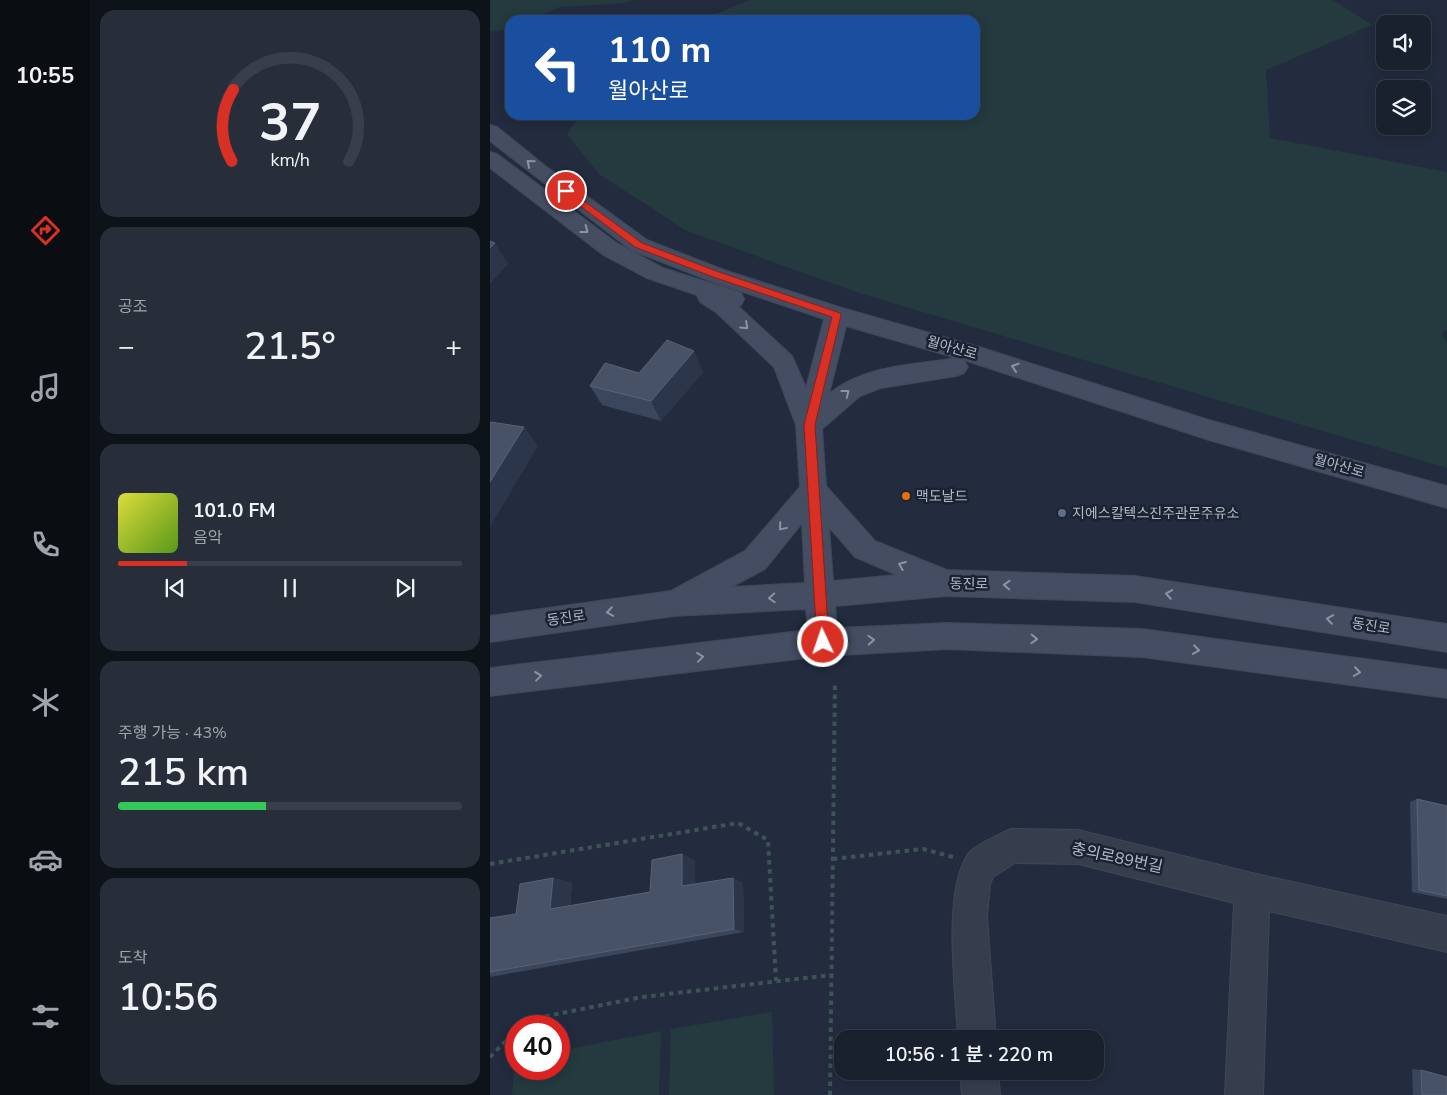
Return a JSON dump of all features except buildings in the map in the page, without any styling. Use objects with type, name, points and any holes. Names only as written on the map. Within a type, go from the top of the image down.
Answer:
[{"type":"main road","name":"월아산로","points":[[490,131],[638,245],[716,274],[834,322],[971,353],[1209,430],[1447,497]]},
{"type":"main road","points":[[490,158],[610,249],[654,273],[692,286],[834,322],[956,367],[1447,514]]},
{"type":"main road","points":[[692,286],[725,307],[784,362],[809,425]]},
{"type":"main road","points":[[823,642],[809,425],[834,322]]},
{"type":"main road","points":[[809,425],[850,389],[879,379],[956,367]]},
{"type":"main road","points":[[813,490],[865,549],[947,583]]},
{"type":"main road","points":[[674,603],[755,560],[813,490]]},
{"type":"main road","name":"동진로","points":[[490,628],[674,603],[820,595],[947,583],[1135,589],[1447,638]]},
{"type":"main road","points":[[490,682],[823,642],[948,636],[1142,643],[1447,684]]},
{"type":"street","name":"충의로89번길","points":[[976,1030],[970,917],[973,884],[981,865],[1011,846],[1078,847],[1252,890],[1447,934]]},
{"type":"street","points":[[1244,1095],[1252,890]]},
{"type":"street","points":[[980,1080],[981,1095]]},
{"type":"path","points":[[830,1095],[835,682]]},
{"type":"path","points":[[490,864],[738,823],[768,840],[776,981]]},
{"type":"path","points":[[833,859],[924,849],[959,858]]},
{"type":"path","points":[[552,1015],[642,997],[832,975]]},
{"type":"path","points":[[490,1057],[505,1042]]},
{"type":"green space","points":[[490,0],[633,0],[624,3],[560,7],[542,15],[505,15],[505,30],[490,32]]},
{"type":"green space","points":[[750,0],[1333,0],[1372,25],[1266,70],[1270,138],[1447,172],[1447,330],[1442,334],[1447,344],[1447,468],[859,293],[687,231],[599,174],[567,134],[577,120],[980,120],[980,15],[713,15]]},
{"type":"green space","points":[[772,1012],[774,1095],[669,1095],[671,1029]]},
{"type":"green space","points":[[661,1031],[659,1095],[512,1095],[513,1080],[570,1080],[570,1049]]},
{"type":"place","name":"맥도날드","points":[[906,496]]},
{"type":"place","name":"지에스칼텍스진주관문주유소","points":[[1062,513]]},
{"type":"route","points":[[566,191],[638,245],[837,315],[809,425],[823,642]]}]
